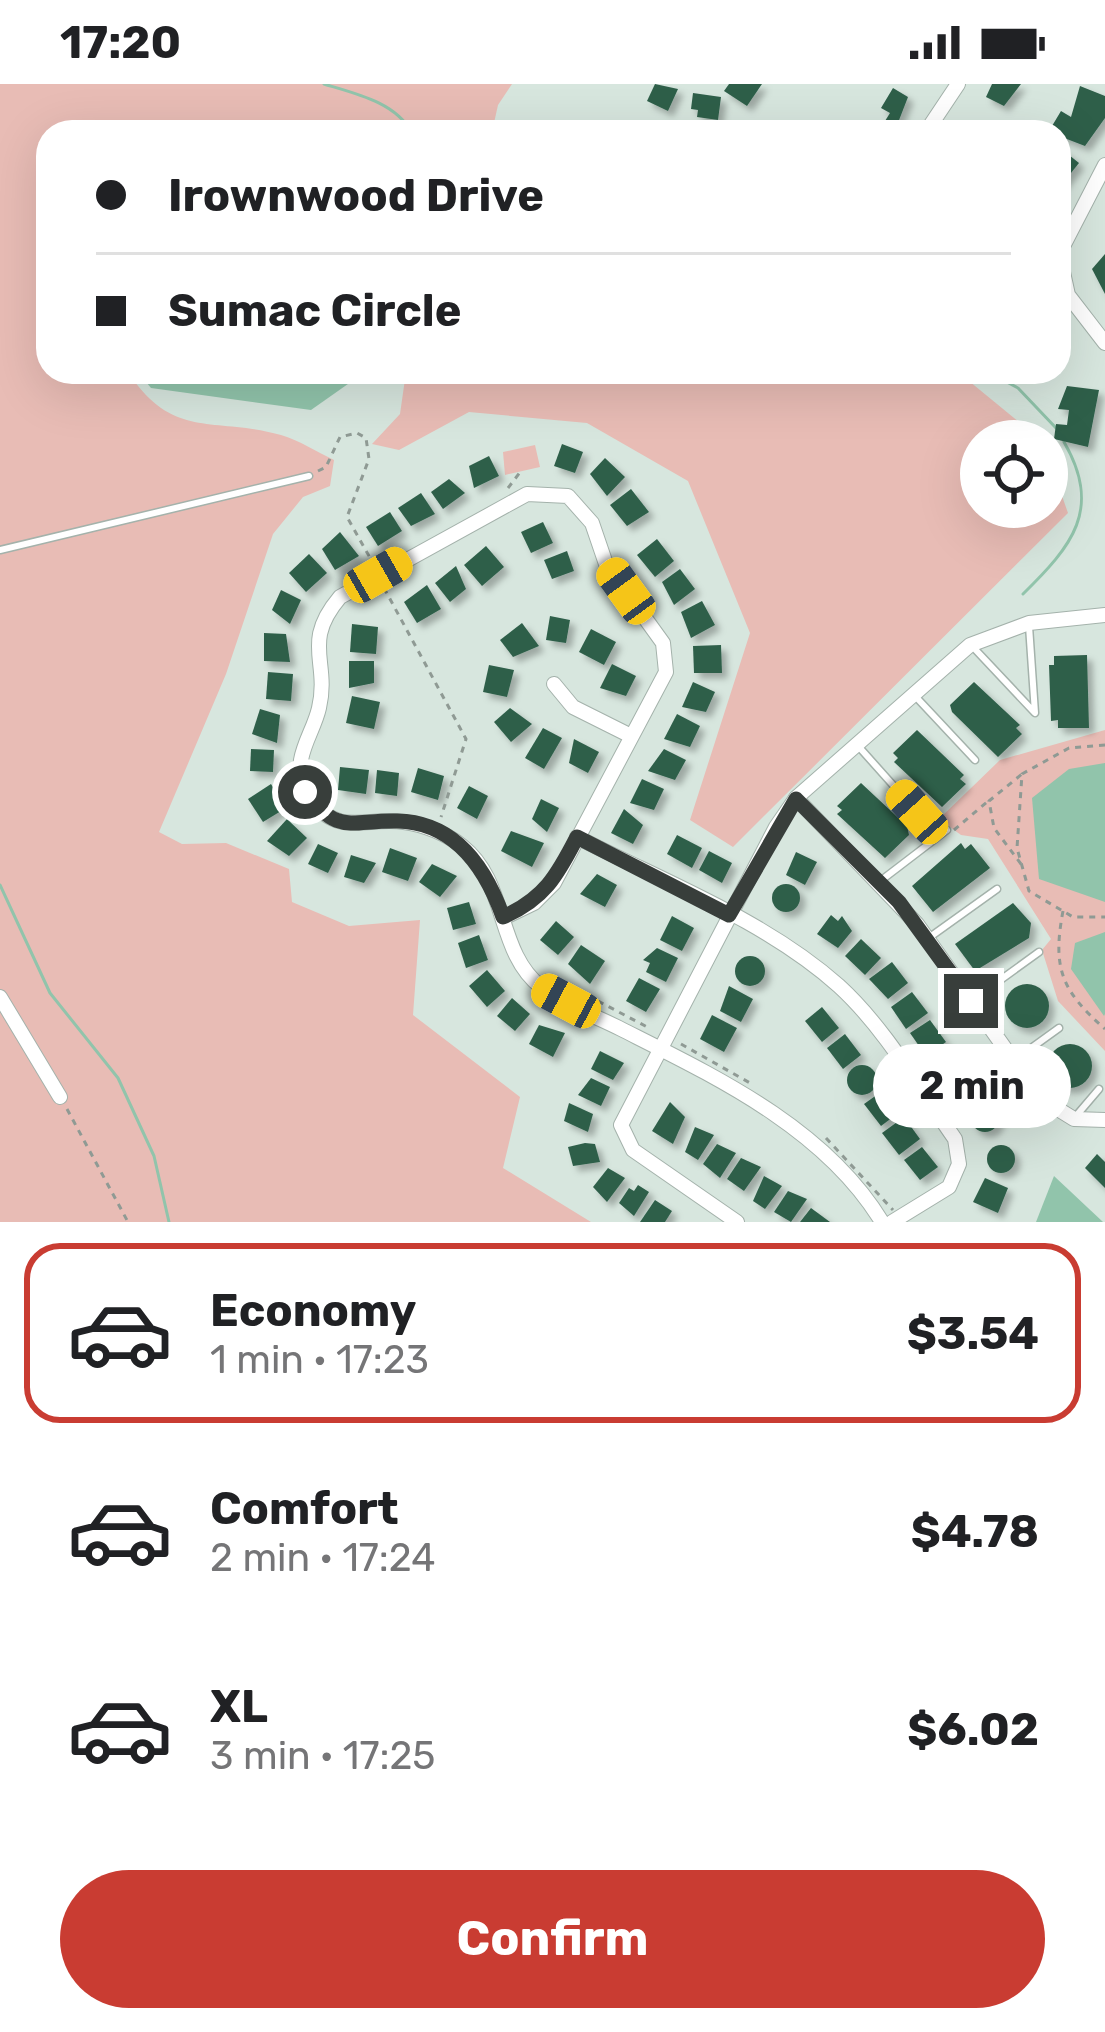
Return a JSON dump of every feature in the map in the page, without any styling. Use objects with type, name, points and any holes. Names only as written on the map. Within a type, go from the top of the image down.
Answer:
[{"type":"street","points":[[934,120],[958,84]]},
{"type":"street","points":[[1071,231],[1105,165]]},
{"type":"street","points":[[1071,299],[1105,343]]},
{"type":"street","points":[[503,917],[534,903],[554,883],[665,672],[663,643],[607,564],[592,523],[568,496],[527,494],[340,597],[323,617],[315,643],[320,704],[300,763],[305,792],[325,818],[352,826],[400,820],[434,829],[465,848],[488,877],[517,960],[540,987],[724,1082],[845,1172],[882,1222]]},
{"type":"street","points":[[737,1222],[633,1150],[622,1133],[624,1117],[729,915],[796,799],[970,645],[1029,623],[1105,615]]},
{"type":"street","points":[[554,684],[573,706],[631,736]]},
{"type":"street","points":[[796,799],[928,939],[1040,1099],[1074,1119],[1105,1120]]},
{"type":"street","points":[[577,837],[793,948],[843,989],[955,1139],[959,1164],[949,1187],[892,1222]]},
{"type":"street","points":[[0,997],[60,1097]]},
{"type":"lane","points":[[0,550],[309,476]]},
{"type":"lane","points":[[970,645],[1035,713],[1029,623]]},
{"type":"lane","points":[[914,694],[975,760]]},
{"type":"lane","points":[[857,745],[917,812]]},
{"type":"lane","points":[[879,882],[951,830]]},
{"type":"lane","points":[[928,939],[997,889]]},
{"type":"lane","points":[[971,1001],[1040,952]]},
{"type":"lane","points":[[1014,1061],[1059,1028]]},
{"type":"lane","points":[[1074,1119],[1099,1090]]},
{"type":"path","points":[[309,476],[326,467],[340,437],[357,433],[366,438],[369,460],[347,517],[466,739],[434,829]]},
{"type":"path","points":[[513,501],[508,486],[521,471]]},
{"type":"path","points":[[951,830],[1022,774],[1069,748],[1105,745]]},
{"type":"path","points":[[1022,774],[1017,848],[1029,891],[1073,916],[1105,917]]},
{"type":"path","points":[[988,801],[994,828],[1022,866]]},
{"type":"path","points":[[1063,911],[1056,946],[1070,997],[1105,1029]]},
{"type":"path","points":[[60,1097],[128,1222]]},
{"type":"shaded area","points":[[0,84],[512,84],[495,120],[36,120],[36,384],[137,384],[161,408],[179,417],[281,435],[334,460],[330,486],[303,497],[273,534],[226,674],[159,832],[182,844],[226,843],[289,869],[292,902],[349,926],[420,920],[413,1015],[520,1097],[503,1168],[591,1222],[0,1222]]},
{"type":"shaded area","points":[[148,384],[348,384],[311,410]]},
{"type":"shaded area","points":[[404,384],[973,384],[1016,420],[960,420],[960,528],[1053,528],[733,847],[690,820],[750,633],[688,481],[587,423],[469,412],[399,450],[372,444],[400,414]]},
{"type":"shaded area","points":[[535,445],[540,467],[505,475],[503,452]]},
{"type":"shaded area","points":[[1105,730],[1105,1051],[1058,1001],[1042,950],[1051,939],[988,839],[961,835],[939,819],[1000,760]]},
{"type":"shaded area","points":[[1105,763],[1105,902],[1039,879],[1032,798],[1069,769]]},
{"type":"shaded area","points":[[1105,932],[1104,1016],[1071,969],[1075,943]]},
{"type":"shaded area","points":[[1054,1176],[1103,1222],[1036,1222]]},
{"type":"building","points":[[655,84],[678,89],[668,111],[647,101]]},
{"type":"building","points":[[729,84],[762,84],[747,106],[724,91]]},
{"type":"building","points":[[992,84],[1021,84],[1004,106],[986,97]]},
{"type":"building","points":[[1080,86],[1105,96],[1105,118],[1085,146],[1071,141],[1071,120],[1056,120],[1061,111],[1071,117]]},
{"type":"building","points":[[893,88],[908,97],[899,120],[886,120],[890,113],[881,108]]},
{"type":"building","points":[[693,93],[721,97],[718,120],[697,117],[698,110],[691,109]]},
{"type":"building","points":[[1105,254],[1105,294],[1092,269]]},
{"type":"building","points":[[1067,386],[1099,390],[1088,447],[1068,442],[1069,410],[1058,409]]},
{"type":"building","points":[[562,444],[583,452],[575,473],[554,466]]},
{"type":"building","points":[[489,456],[499,476],[474,488],[469,466]]},
{"type":"building","points":[[605,458],[625,477],[607,496],[590,474]]},
{"type":"building","points":[[449,479],[465,493],[443,509],[431,492]]},
{"type":"building","points":[[631,489],[649,512],[627,526],[610,505]]},
{"type":"building","points":[[421,493],[435,514],[411,526],[398,508]]},
{"type":"building","points":[[390,512],[402,531],[378,546],[366,527]]},
{"type":"building","points":[[543,522],[553,543],[531,553],[521,532]]},
{"type":"building","points":[[340,532],[359,556],[335,570],[322,549]]},
{"type":"building","points":[[657,539],[674,561],[655,577],[637,555]]},
{"type":"building","points":[[486,546],[504,567],[482,586],[464,565]]},
{"type":"building","points":[[567,551],[574,571],[552,579],[544,560]]},
{"type":"building","points":[[309,554],[327,573],[306,592],[289,573]]},
{"type":"building","points":[[456,566],[466,589],[450,602],[435,583]]},
{"type":"building","points":[[680,569],[695,589],[674,605],[662,582]]},
{"type":"building","points":[[427,585],[441,609],[417,623],[404,602]]},
{"type":"building","points":[[281,590],[301,600],[290,624],[272,610]]},
{"type":"building","points":[[702,601],[715,625],[691,638],[681,612]]},
{"type":"building","points":[[550,616],[570,620],[566,643],[546,640]]},
{"type":"building","points":[[522,623],[539,646],[513,657],[500,640]]},
{"type":"building","points":[[352,624],[378,627],[376,654],[350,652]]},
{"type":"building","points":[[591,629],[616,642],[604,665],[579,652]]},
{"type":"building","points":[[264,633],[286,634],[290,662],[264,661]]},
{"type":"building","points":[[721,645],[722,673],[694,673],[693,646]]},
{"type":"building","points":[[1087,655],[1089,728],[1058,728],[1058,720],[1051,721],[1049,665],[1054,665],[1054,656]]},
{"type":"building","points":[[349,661],[374,661],[374,683],[349,688]]},
{"type":"building","points":[[612,664],[636,676],[626,696],[600,688]]},
{"type":"building","points":[[489,665],[514,670],[507,697],[483,692]]},
{"type":"building","points":[[268,672],[293,674],[291,701],[266,699]]},
{"type":"building","points":[[693,682],[715,692],[706,712],[682,707]]},
{"type":"building","points":[[974,682],[1020,725],[1016,728],[1022,734],[998,757],[952,712],[950,705]]},
{"type":"building","points":[[352,696],[380,702],[374,729],[346,723]]},
{"type":"building","points":[[510,708],[532,724],[511,742],[494,722]]},
{"type":"building","points":[[260,709],[280,715],[277,743],[252,734]]},
{"type":"building","points":[[677,714],[700,726],[690,747],[664,739]]},
{"type":"building","points":[[543,728],[562,738],[544,769],[525,758]]},
{"type":"building","points":[[917,730],[964,775],[960,779],[966,784],[942,807],[894,762],[898,758],[893,753]]},
{"type":"building","points":[[574,739],[599,752],[588,773],[569,763]]},
{"type":"building","points":[[251,749],[274,750],[273,772],[250,771]]},
{"type":"building","points":[[664,749],[686,760],[675,780],[648,771]]},
{"type":"building","points":[[340,767],[369,770],[366,794],[338,790]]},
{"type":"building","points":[[418,768],[444,776],[438,800],[411,792]]},
{"type":"building","points":[[377,770],[399,773],[397,796],[375,793]]},
{"type":"building","points":[[642,779],[664,789],[654,810],[630,803]]},
{"type":"building","points":[[861,783],[907,826],[909,835],[885,858],[837,814],[842,810],[837,806]]},
{"type":"building","points":[[271,784],[286,808],[263,822],[248,799]]},
{"type":"building","points":[[469,786],[488,796],[477,819],[457,808]]},
{"type":"building","points":[[541,799],[559,808],[547,832],[532,819]]},
{"type":"building","points":[[624,809],[643,825],[633,844],[611,833]]},
{"type":"building","points":[[287,819],[307,838],[289,856],[267,841]]},
{"type":"building","points":[[511,831],[544,843],[532,867],[501,851]]},
{"type":"building","points":[[677,835],[702,848],[692,868],[667,854]]},
{"type":"building","points":[[961,843],[965,849],[971,844],[990,868],[933,912],[912,886]]},
{"type":"building","points":[[318,844],[338,853],[328,873],[308,864]]},
{"type":"building","points":[[390,848],[417,858],[408,881],[382,872]]},
{"type":"building","points":[[709,851],[732,863],[722,883],[699,870]]},
{"type":"building","points":[[796,852],[817,862],[805,885],[786,875]]},
{"type":"building","points":[[351,855],[376,863],[364,883],[344,877]]},
{"type":"building","points":[[432,864],[457,876],[440,897],[419,882]]},
{"type":"building","points":[[597,874],[617,885],[605,907],[580,894]]},
{"type":"building","points":[[786,884],[796,888],[800,898],[796,908],[786,912],[776,908],[772,898],[776,888]]},
{"type":"building","points":[[469,902],[476,924],[453,930],[447,908]]},
{"type":"building","points":[[1013,903],[1031,923],[1029,938],[975,971],[955,944]]},
{"type":"building","points":[[831,915],[838,921],[842,916],[852,931],[838,948],[817,934]]},
{"type":"building","points":[[672,916],[694,928],[682,951],[660,940]]},
{"type":"building","points":[[556,921],[574,937],[558,955],[540,940]]},
{"type":"building","points":[[479,935],[488,960],[466,968],[458,943]]},
{"type":"building","points":[[861,939],[881,958],[865,975],[845,956]]},
{"type":"building","points":[[581,945],[605,961],[590,984],[568,964]]},
{"type":"building","points":[[657,948],[678,958],[666,982],[646,972],[650,963],[643,960]]},
{"type":"building","points":[[750,956],[765,971],[750,986],[735,971]]},
{"type":"building","points":[[892,962],[908,983],[888,999],[869,979]]},
{"type":"building","points":[[487,970],[505,991],[487,1007],[469,986]]},
{"type":"building","points":[[639,978],[660,989],[646,1012],[626,1001]]},
{"type":"building","points":[[1027,984],[1042,991],[1049,1006],[1042,1021],[1027,1028],[1012,1021],[1005,1006],[1012,991]]},
{"type":"building","points":[[729,986],[753,999],[741,1022],[720,1011]]},
{"type":"building","points":[[912,992],[928,1013],[906,1029],[891,1007]]},
{"type":"building","points":[[512,998],[530,1014],[515,1031],[497,1016]]},
{"type":"building","points":[[822,1007],[839,1028],[822,1042],[805,1021]]},
{"type":"building","points":[[712,1015],[737,1028],[724,1052],[700,1039]]},
{"type":"building","points":[[930,1020],[946,1042],[926,1056],[910,1033]]},
{"type":"building","points":[[539,1025],[565,1033],[553,1057],[529,1044]]},
{"type":"building","points":[[845,1034],[861,1055],[843,1069],[827,1048]]},
{"type":"building","points":[[1070,1044],[1085,1051],[1092,1066],[1085,1081],[1070,1088],[1055,1081],[1048,1066],[1055,1051]]},
{"type":"building","points":[[949,1048],[965,1070],[950,1082],[931,1061]]},
{"type":"building","points":[[600,1051],[624,1063],[613,1080],[591,1069]]},
{"type":"building","points":[[862,1065],[873,1069],[877,1080],[873,1091],[862,1095],[851,1091],[847,1080],[851,1069]]},
{"type":"building","points":[[966,1073],[981,1095],[962,1108],[949,1086]]},
{"type":"building","points":[[591,1078],[610,1087],[601,1106],[578,1095]]},
{"type":"building","points":[[885,1089],[901,1111],[881,1126],[864,1104]]},
{"type":"building","points":[[670,1102],[685,1117],[673,1144],[652,1131]]},
{"type":"building","points":[[569,1103],[593,1114],[588,1132],[564,1121]]},
{"type":"building","points":[[985,1104],[995,1108],[999,1118],[995,1128],[985,1132],[975,1128],[971,1118],[975,1108]]},
{"type":"building","points":[[904,1117],[920,1139],[899,1155],[882,1133]]},
{"type":"building","points":[[695,1127],[714,1135],[698,1160],[685,1152]]},
{"type":"building","points":[[595,1144],[600,1162],[573,1166],[568,1147]]},
{"type":"building","points":[[717,1144],[736,1153],[720,1178],[703,1164]]},
{"type":"building","points":[[1001,1145],[1011,1149],[1015,1159],[1011,1169],[1001,1173],[991,1169],[987,1159],[991,1149]]},
{"type":"building","points":[[922,1147],[938,1167],[920,1180],[904,1160]]},
{"type":"building","points":[[1097,1154],[1105,1162],[1105,1188],[1085,1168]]},
{"type":"building","points":[[741,1158],[761,1167],[744,1191],[727,1179]]},
{"type":"building","points":[[608,1168],[625,1178],[607,1202],[593,1187]]},
{"type":"building","points":[[764,1176],[782,1186],[765,1209],[753,1201]]},
{"type":"building","points":[[985,1178],[1008,1188],[998,1213],[973,1202]]},
{"type":"building","points":[[638,1185],[649,1192],[634,1216],[619,1203],[629,1188],[634,1191]]},
{"type":"building","points":[[788,1191],[807,1199],[791,1222],[774,1212]]},
{"type":"building","points":[[655,1200],[672,1211],[665,1222],[640,1222]]},
{"type":"building","points":[[811,1208],[830,1222],[800,1222]]},
{"type":"waterway","points":[[324,84],[385,106],[402,120]]},
{"type":"waterway","points":[[1010,384],[1048,420]]},
{"type":"waterway","points":[[1023,594],[1056,559],[1076,525],[1081,487],[1068,451]]},
{"type":"waterway","points":[[0,885],[50,993],[118,1078],[154,1156],[169,1222]]},
{"type":"route","points":[[305,792],[325,818],[352,826],[400,820],[434,829],[465,848],[488,877],[503,917],[534,903],[554,883],[577,837],[729,915],[776,826],[796,799],[899,902],[971,1001]]}]
